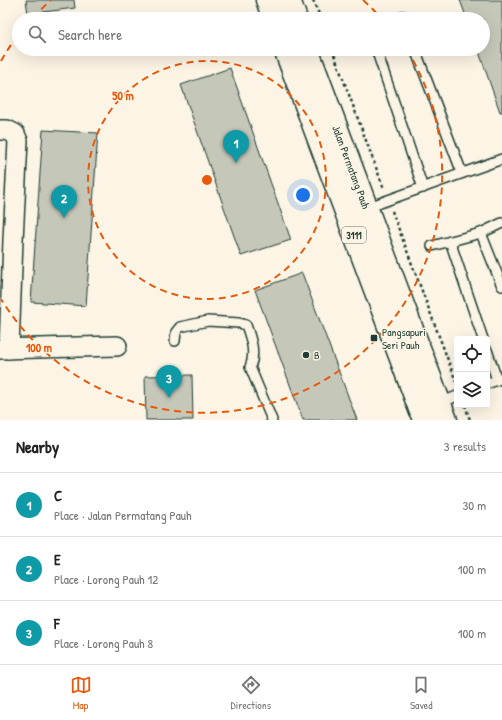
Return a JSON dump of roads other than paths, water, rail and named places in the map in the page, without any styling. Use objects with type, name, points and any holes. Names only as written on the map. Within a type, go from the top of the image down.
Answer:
[{"type":"main road","points":[[267,0],[271,12]]},
{"type":"main road","points":[[289,0],[293,12]]},
{"type":"main road","name":"Jalan Permatang Pauh","points":[[288,56],[424,420]]},
{"type":"main road","name":"Jalan Permatang Pauh","points":[[310,56],[366,208],[448,406]]},
{"type":"street","points":[[8,132],[18,141],[13,240],[4,349],[117,346]]},
{"type":"lane","points":[[378,56],[423,188]]},
{"type":"lane","points":[[419,56],[462,174]]},
{"type":"lane","points":[[366,208],[502,159]]},
{"type":"lane","points":[[432,246],[481,233],[502,223]]},
{"type":"lane","points":[[481,233],[502,286]]},
{"type":"lane","points":[[450,242],[482,336]]},
{"type":"lane","points":[[175,341],[176,332],[180,327],[208,320],[246,325],[252,341],[253,351],[253,362],[250,367],[272,420]]},
{"type":"lane","points":[[490,357],[500,379],[490,383]]},
{"type":"place","name":"C","points":[[236,163]]},
{"type":"place","name":"E","points":[[64,218]]},
{"type":"place","name":"Pangsapuri Seri Pauh","points":[[374,338]]},
{"type":"place","name":"B","points":[[306,355]]},
{"type":"place","name":"F","points":[[169,398]]}]
